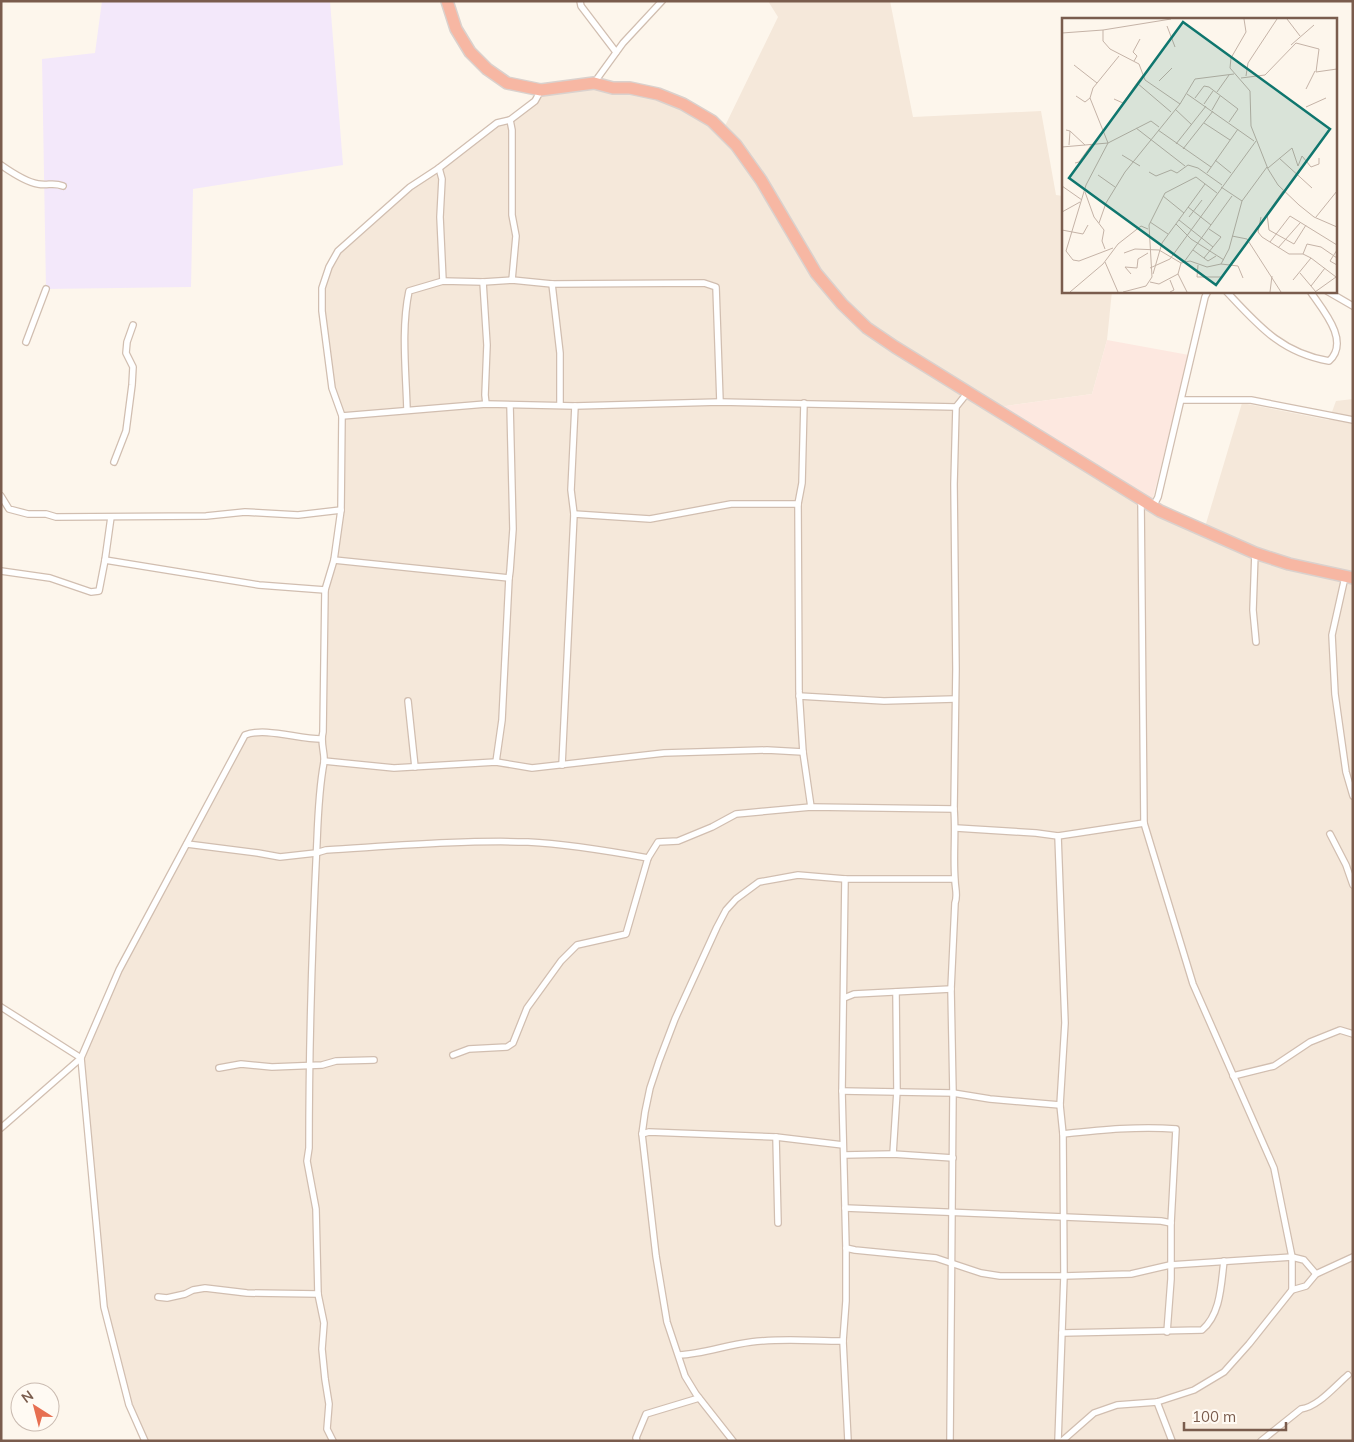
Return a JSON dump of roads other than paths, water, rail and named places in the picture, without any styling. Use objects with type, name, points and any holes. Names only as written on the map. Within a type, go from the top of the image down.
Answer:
[{"type":"highway","points":[[447,1],[456,29],[470,52],[487,69],[507,83],[541,90],[594,83],[613,88],[630,88],[658,94],[683,104],[712,121],[736,145],[761,180],[816,273],[842,304],[874,333],[1153,507],[1255,553],[1289,564],[1349,577]]},
{"type":"street","points":[[580,1],[581,6],[616,52]]},
{"type":"street","points":[[594,83],[623,43],[662,1]]},
{"type":"street","points":[[333,1441],[327,1429],[329,1404],[322,1349],[324,1323],[318,1294],[316,1209],[307,1161],[309,1148],[309,1066],[316,853],[321,769],[324,761],[321,739],[323,732],[324,590],[334,560],[341,510],[342,416],[332,388],[322,311],[322,288],[328,267],[338,251],[410,187],[439,168],[497,124],[510,120],[535,101],[541,90]]},
{"type":"street","points":[[510,120],[512,130],[512,215],[516,236],[512,280]]},
{"type":"street","points":[[1,165],[21,177],[38,184],[55,183],[63,186]]},
{"type":"street","points":[[439,168],[442,179],[440,217],[443,281]]},
{"type":"street","points":[[407,410],[406,302],[409,291],[443,281],[483,282],[512,280],[552,284],[704,283],[716,286],[720,402]]},
{"type":"street","points":[[483,282],[487,345],[486,404]]},
{"type":"street","points":[[552,284],[560,353],[560,405]]},
{"type":"street","points":[[26,342],[46,289]]},
{"type":"street","points":[[1153,507],[1158,497],[1208,292]]},
{"type":"street","points":[[1227,292],[1273,339],[1295,351],[1329,361],[1333,358],[1338,344],[1334,328],[1311,292]]},
{"type":"street","points":[[1330,292],[1353,306]]},
{"type":"street","points":[[114,462],[126,431],[133,367],[126,353],[127,342],[133,325]]},
{"type":"street","points":[[950,1441],[953,1094],[950,989],[955,903],[957,898],[954,879],[956,828],[954,809],[954,484],[956,407],[968,392]]},
{"type":"street","points":[[1182,400],[1251,400],[1353,420]]},
{"type":"street","points":[[342,416],[486,404],[575,406],[720,402],[956,407]]},
{"type":"street","points":[[804,403],[802,483],[798,504],[799,696],[803,752],[812,807]]},
{"type":"street","points":[[496,762],[502,720],[512,529],[510,405]]},
{"type":"street","points":[[562,765],[574,514],[572,490],[575,406]]},
{"type":"street","points":[[1,496],[9,509],[28,514],[46,514],[56,517],[206,516],[245,512],[298,515],[341,510]]},
{"type":"street","points":[[1141,500],[1144,823],[1193,984],[1274,1168],[1292,1257],[1292,1290]]},
{"type":"street","points":[[574,514],[650,519],[731,504],[798,504]]},
{"type":"street","points":[[1,571],[50,578],[91,592],[99,591],[111,517]]},
{"type":"street","points":[[1255,553],[1253,610],[1256,642]]},
{"type":"street","points":[[105,560],[259,585],[324,590]]},
{"type":"street","points":[[334,560],[509,578]]},
{"type":"street","points":[[1349,577],[1332,635],[1335,694],[1346,772],[1353,796]]},
{"type":"street","points":[[799,696],[884,701],[955,698]]},
{"type":"street","points":[[408,701],[415,767]]},
{"type":"street","points":[[1,1128],[81,1058],[119,970],[245,736],[252,732],[321,739]]},
{"type":"street","points":[[324,761],[394,768],[496,762],[532,768],[664,753],[767,750],[803,752]]},
{"type":"street","points":[[453,1055],[468,1049],[507,1047],[513,1044],[527,1008],[561,961],[577,946],[626,934],[648,858],[658,842],[678,841],[712,828],[736,814],[812,807],[954,809]]},
{"type":"street","points":[[956,828],[1058,836],[1144,823]]},
{"type":"street","points":[[1330,834],[1346,865],[1353,885]]},
{"type":"street","points":[[1058,836],[1065,1022],[1060,1105],[1064,1276],[1058,1441]]},
{"type":"street","points":[[187,844],[280,857],[326,850],[429,843],[529,842],[606,850],[648,858]]},
{"type":"street","points":[[732,1441],[699,1398],[685,1376],[667,1322],[656,1256],[642,1134],[650,1088],[658,1061],[694,977],[726,910],[736,899],[759,882],[798,875],[845,879],[954,879]]},
{"type":"street","points":[[845,879],[842,1091],[846,1301],[843,1341],[848,1441]]},
{"type":"street","points":[[844,998],[854,994],[950,989]]},
{"type":"street","points":[[893,1154],[896,1091],[896,992]]},
{"type":"street","points":[[1,1007],[81,1058]]},
{"type":"street","points":[[1233,1076],[1274,1066],[1310,1042],[1340,1030],[1353,1034]]},
{"type":"street","points":[[81,1058],[104,1307],[129,1405],[145,1441]]},
{"type":"street","points":[[219,1068],[241,1064],[272,1068],[322,1065],[336,1061],[374,1060]]},
{"type":"street","points":[[842,1091],[953,1094],[1060,1105]]},
{"type":"street","points":[[1062,1134],[1152,1127],[1176,1129],[1171,1223],[1171,1279],[1167,1332]]},
{"type":"street","points":[[642,1134],[776,1137],[843,1145]]},
{"type":"street","points":[[776,1137],[778,1223]]},
{"type":"street","points":[[844,1155],[893,1154],[953,1158]]},
{"type":"street","points":[[845,1208],[1161,1221],[1171,1223]]},
{"type":"street","points":[[846,1248],[936,1258],[981,1273],[1000,1276],[1131,1274],[1170,1265],[1292,1257],[1304,1260],[1316,1274]]},
{"type":"street","points":[[1062,1441],[1094,1413],[1117,1405],[1156,1402],[1194,1390],[1224,1372],[1292,1290],[1306,1286],[1316,1274],[1353,1257]]},
{"type":"street","points":[[1062,1333],[1202,1330],[1208,1325],[1217,1307],[1224,1261]]},
{"type":"street","points":[[158,1297],[167,1298],[205,1288],[247,1292],[318,1294]]},
{"type":"street","points":[[679,1355],[749,1342],[774,1340],[843,1341]]},
{"type":"street","points":[[1261,1441],[1301,1409],[1309,1408],[1317,1403],[1348,1375]]},
{"type":"street","points":[[637,1441],[636,1438],[646,1414],[699,1398]]},
{"type":"street","points":[[1156,1402],[1172,1441]]}]
